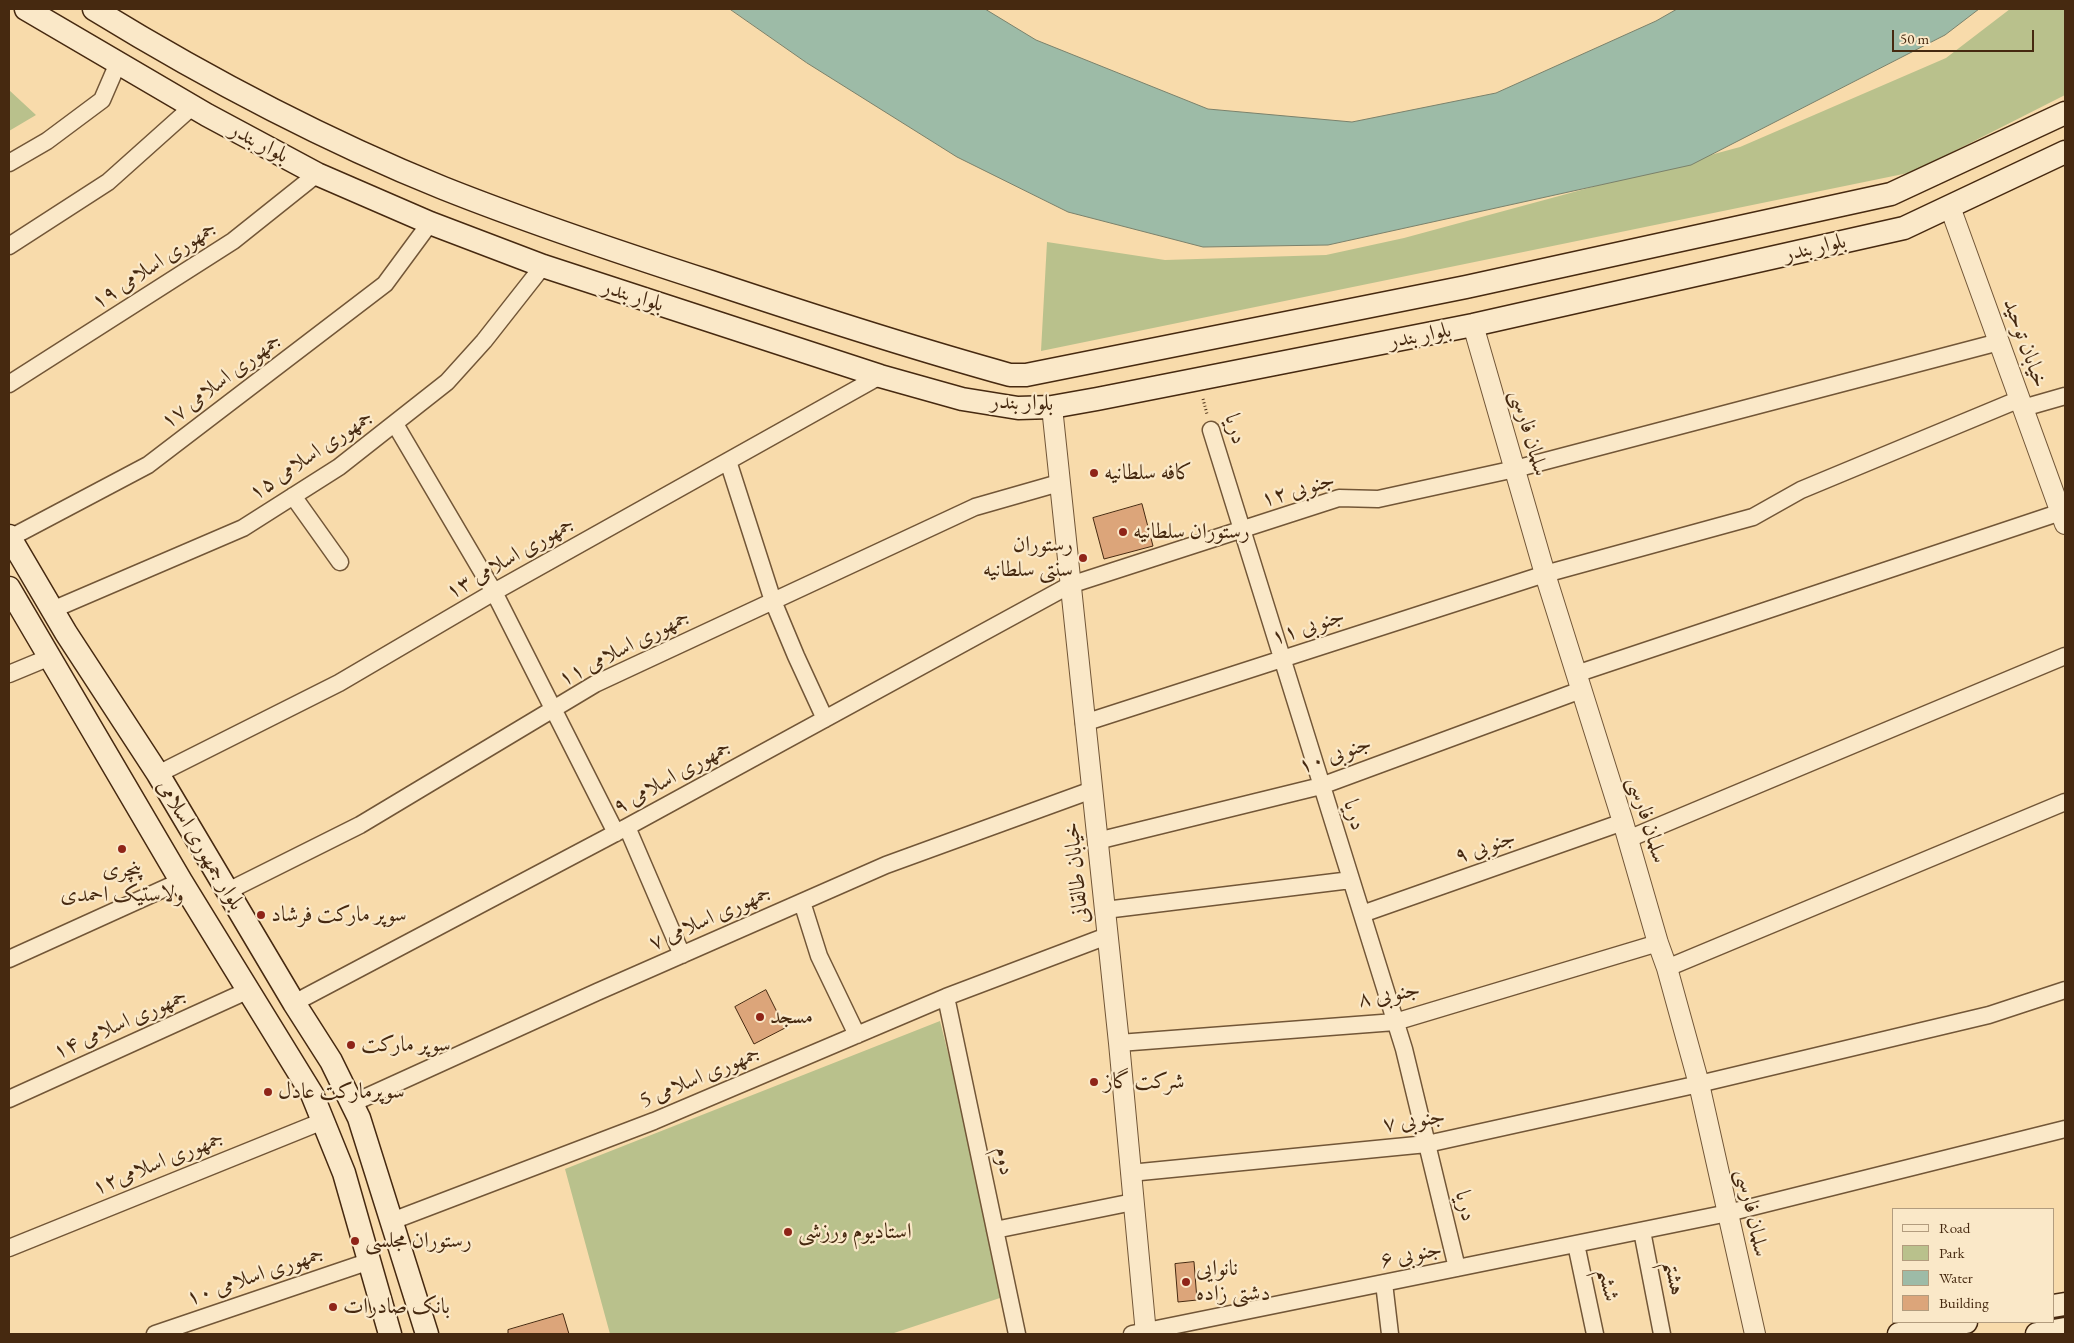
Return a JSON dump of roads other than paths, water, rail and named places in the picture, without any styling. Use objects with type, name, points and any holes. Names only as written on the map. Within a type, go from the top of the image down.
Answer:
[{"type":"main road","name":"بلوار بندر","points":[[26,9],[53,16],[118,63],[317,174],[430,223],[543,266],[880,376],[962,399],[1018,408],[1052,407],[1473,325],[1904,228],[2065,152]]},
{"type":"main road","name":"بلوار بندر","points":[[94,9],[234,89],[330,137],[441,187],[562,234],[888,340],[1010,375],[1026,375],[1466,287],[1891,194],[2065,113]]},
{"type":"main road","points":[[1608,256],[1618,292]]},
{"type":"main road","name":"بلوار جمهوری اسلامی","points":[[9,537],[52,610],[158,774],[294,1003],[331,1061],[353,1103],[427,1334]]},
{"type":"main road","name":"بلوار جمهوری اسلامی","points":[[9,588],[182,881],[312,1094],[344,1172],[390,1334]]},
{"type":"main road","points":[[1899,1334],[1960,1323]]},
{"type":"main road","points":[[2037,1334],[2065,1329]]},
{"type":"street","points":[[9,163],[47,142],[102,100],[118,63]]},
{"type":"street","points":[[9,246],[108,182],[193,106]]},
{"type":"street","name":"جمهوری اسلامی ۱۹","points":[[9,384],[233,241],[317,174]]},
{"type":"street","name":"خیابان توحید","points":[[1950,207],[2063,518]]},
{"type":"street","name":"جمهوری اسلامی ۱۷","points":[[9,537],[148,465],[385,284],[430,223]]},
{"type":"street","name":"جمهوری اسلامی ۱۵","points":[[52,610],[243,528],[340,467],[447,382],[484,341],[543,266]]},
{"type":"street","name":"سلمان فارسی","points":[[1473,325],[1545,574],[1626,830],[1658,943],[1667,968],[1699,1084],[1755,1334]]},
{"type":"street","name":"۱۲ جنوبی","points":[[1070,586],[1339,498],[1378,499],[1515,469],[2000,342]]},
{"type":"street","name":"جمهوری اسلامی ۱۳","points":[[158,774],[339,683],[494,592],[880,376]]},
{"type":"street","name":"۱۱ جنوبی","points":[[1084,723],[1545,574],[1753,517],[1801,490],[2022,404],[2065,396]]},
{"type":"street","name":"خیابان طالقانی","points":[[1052,407],[1058,483],[1119,1043],[1133,1202],[1141,1333]]},
{"type":"street","points":[[395,424],[494,592],[553,709],[622,830],[682,955]]},
{"type":"street","name":"دریا","points":[[1211,430],[1404,1049],[1457,1268]]},
{"type":"street","points":[[728,462],[773,601],[825,719]]},
{"type":"street","name":"جمهوری اسلامی ۱۱","points":[[228,891],[360,825],[595,684],[975,507],[1058,483]]},
{"type":"street","points":[[293,496],[340,562]]},
{"type":"street","name":"۱۰ جنوبی","points":[[1097,841],[1321,786],[1578,682],[2063,518]]},
{"type":"street","name":"جمهوری اسلامی ۹","points":[[294,1003],[622,830],[1070,586]]},
{"type":"street","name":"۹ جنوبی","points":[[1362,914],[1626,830],[2065,656]]},
{"type":"street","points":[[9,674],[50,657]]},
{"type":"street","name":"جمهوری اسلامی ۷","points":[[353,1103],[886,865],[1092,790]]},
{"type":"street","points":[[1667,968],[2065,802]]},
{"type":"street","points":[[1105,910],[1351,880]]},
{"type":"street","points":[[9,959],[182,881]]},
{"type":"street","points":[[802,902],[819,956],[857,1035]]},
{"type":"street","name":"جمهوری اسلامی 5","points":[[392,1221],[654,1121],[946,997],[1107,936]]},
{"type":"street","name":"۸ جنوبی","points":[[1119,1043],[1396,1022],[1658,943]]},
{"type":"street","name":"جمهوری اسلامی ۱۴","points":[[9,1099],[249,990]]},
{"type":"street","name":"۷ جنوبی","points":[[1130,1173],[1427,1144],[1699,1084],[1990,1015],[2065,990]]},
{"type":"street","name":"دوم","points":[[946,997],[1017,1334]]},
{"type":"street","name":"جمهوری اسلامی۱۲","points":[[9,1248],[323,1121]]},
{"type":"street","name":"۶ جنوبی","points":[[1141,1333],[1728,1213],[2065,1129]]},
{"type":"street","points":[[995,1230],[1133,1202]]},
{"type":"street","name":"هشتم","points":[[1642,1231],[1662,1334]]},
{"type":"street","name":"ششم","points":[[1576,1244],[1595,1334]]},
{"type":"street","name":"جمهوری اسلامی ۱۰","points":[[155,1334],[370,1261]]},
{"type":"street","points":[[1384,1283],[1390,1334]]},
{"type":"water","points":[[730,9],[985,9],[1036,40],[1208,109],[1352,122],[1496,93],[1656,21],[1677,9],[1979,9],[1945,35],[1691,165],[1328,245],[1203,247],[1068,212],[957,157],[807,63]]},
{"type":"place","name":"کافه سلطانیه","points":[[1094,473]]},
{"type":"place","name":"رستوران سلطانیه","points":[[1123,532]]},
{"type":"place","name":"رستوران سنتی سلطانیه","points":[[1083,558]]},
{"type":"place","name":"پنچری ولاستیک احمدی","points":[[122,849]]},
{"type":"place","name":"سوپر مارکت فرشاد","points":[[261,915]]},
{"type":"place","name":"مسجد","points":[[760,1017]]},
{"type":"place","name":"سوپر مارکت","points":[[351,1045]]},
{"type":"place","name":"شرکت گاز","points":[[1094,1082]]},
{"type":"place","name":"سوپرمارکت عادل","points":[[268,1092]]},
{"type":"place","name":"استادیوم ورزشی","points":[[788,1232]]},
{"type":"place","name":"رستوران مجلسی","points":[[355,1241]]},
{"type":"place","name":"نانوایی دشتی زاده","points":[[1186,1282]]},
{"type":"place","name":"بانک صادرات","points":[[333,1307]]}]
